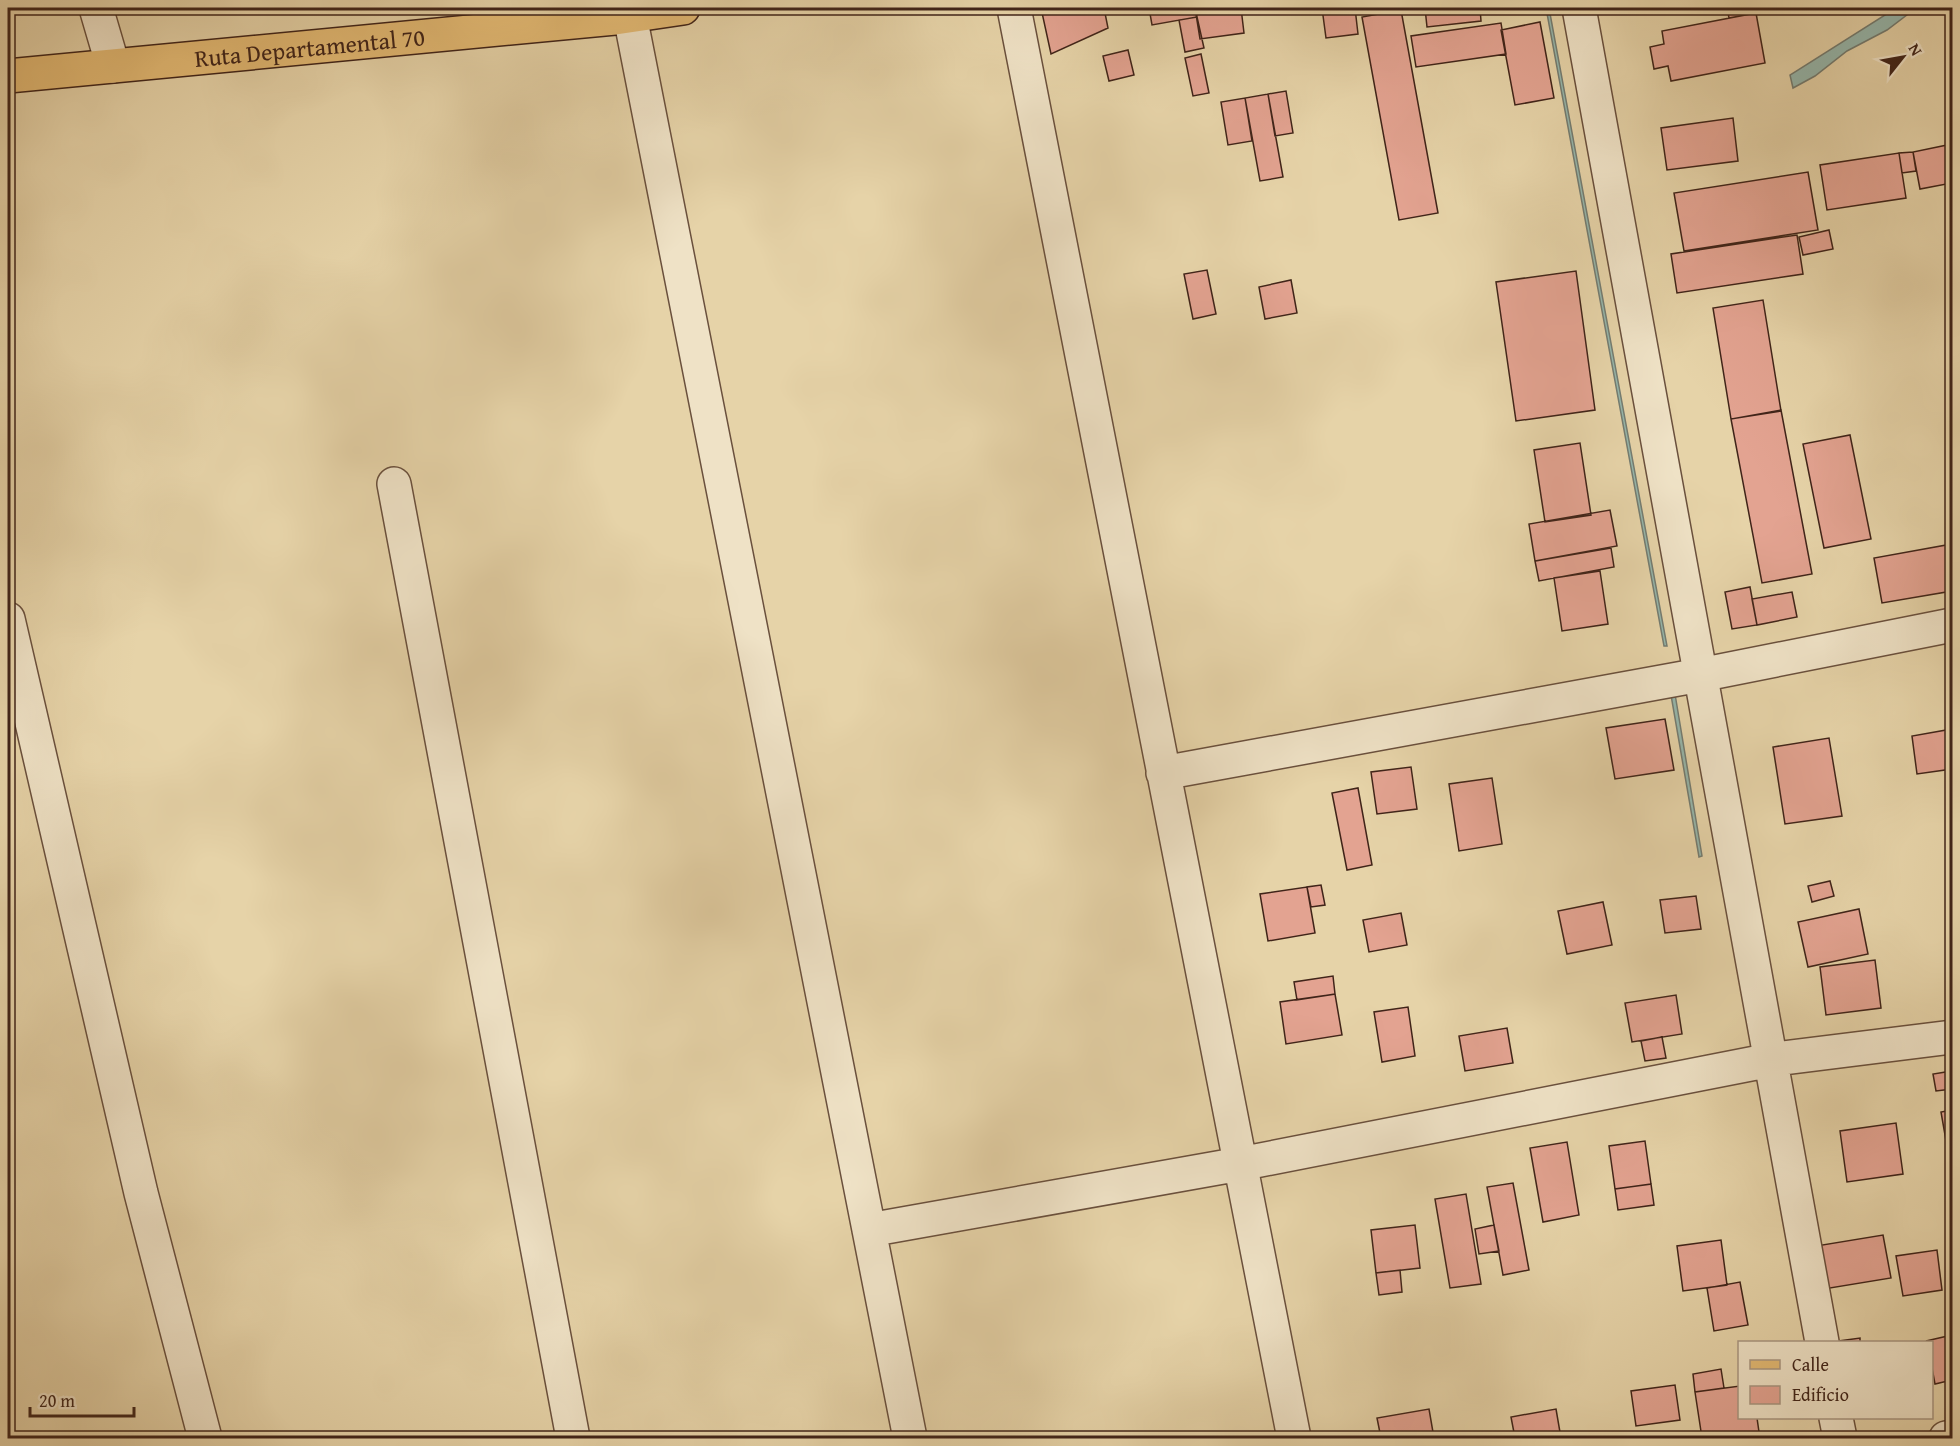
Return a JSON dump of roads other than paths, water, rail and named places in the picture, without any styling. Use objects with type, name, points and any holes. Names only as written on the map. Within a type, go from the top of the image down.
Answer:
[{"type":"main road","name":"Ruta Departamental 70","points":[[8,76],[113,66],[539,16],[630,16],[683,8]]},
{"type":"street","points":[[96,8],[113,66]]},
{"type":"street","points":[[1014,8],[1294,1438]]},
{"type":"street","points":[[1579,8],[1822,1341]]},
{"type":"street","points":[[630,16],[910,1438]]},
{"type":"street","points":[[394,484],[573,1438]]},
{"type":"street","points":[[8,619],[141,1194],[205,1438]]},
{"type":"street","points":[[1163,773],[1700,675],[1953,625]]},
{"type":"street","points":[[869,1230],[1240,1164],[1771,1060],[1953,1037]]},
{"type":"street","points":[[1836,1419],[1840,1438]]},
{"type":"street","points":[[1946,1438],[1953,1437]]},
{"type":"water","points":[[1546,8],[1549,8],[1667,646],[1664,646]]},
{"type":"water","points":[[1896,8],[1916,8],[1887,30],[1847,51],[1815,76],[1793,88],[1790,75]]},
{"type":"water","points":[[1675,694],[1702,856],[1699,857],[1671,695]]}]
